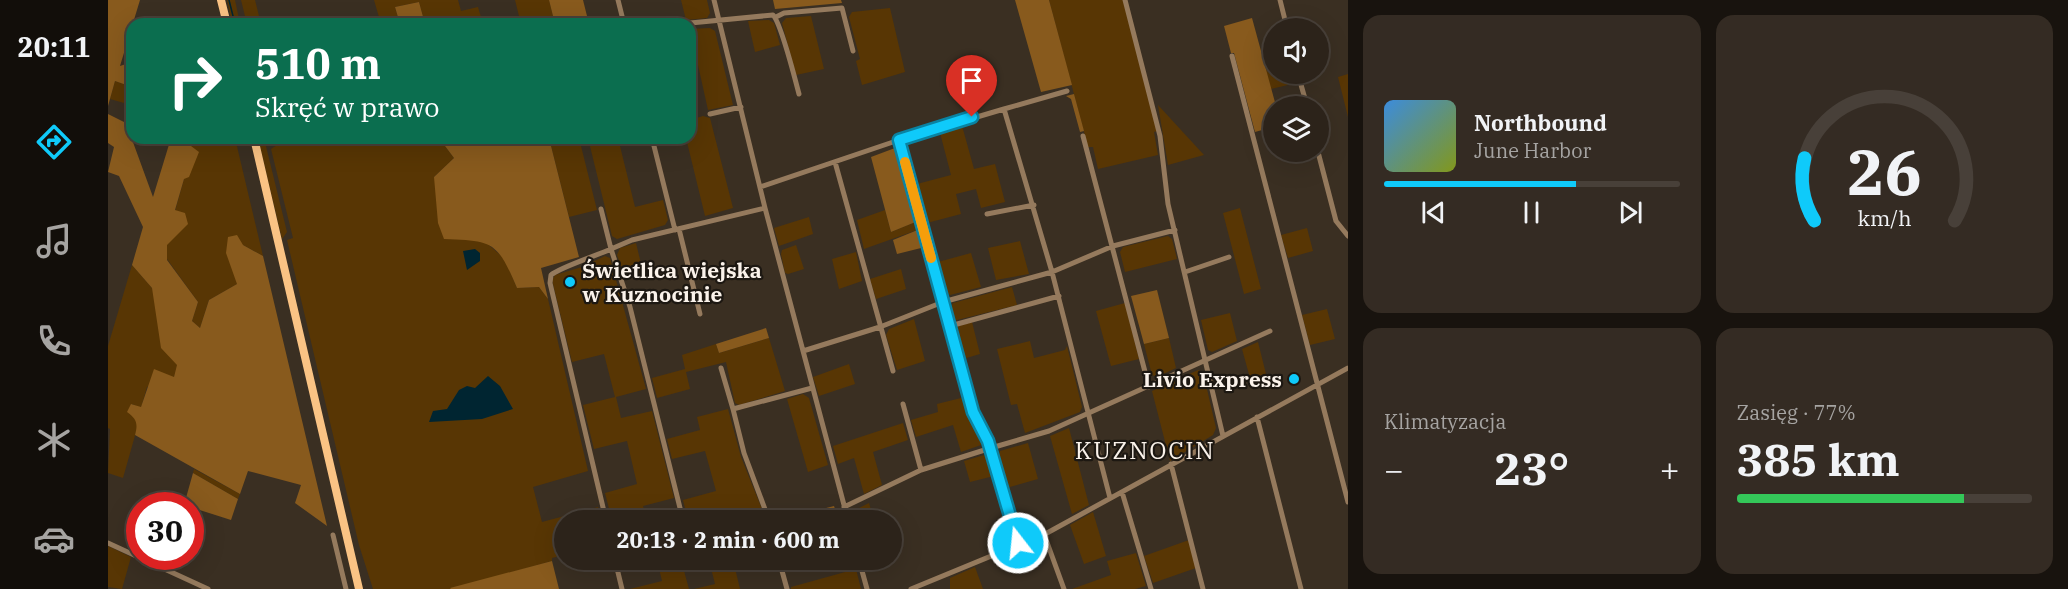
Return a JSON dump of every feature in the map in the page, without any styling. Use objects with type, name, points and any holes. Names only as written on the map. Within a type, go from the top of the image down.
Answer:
[{"type":"main road","points":[[221,0],[226,18]]},
{"type":"main road","points":[[255,144],[359,589]]},
{"type":"street","points":[[618,0],[622,18]]},
{"type":"street","points":[[714,0],[765,208],[845,510]]},
{"type":"street","points":[[1125,0],[1160,136],[1167,198],[1223,436]]},
{"type":"street","points":[[1280,0],[1284,18]]},
{"type":"street","points":[[696,22],[764,14],[776,17],[784,13],[842,8],[853,51]]},
{"type":"street","points":[[776,17],[781,25],[788,61],[800,94]]},
{"type":"street","points":[[1232,56],[1348,502]]},
{"type":"street","points":[[760,187],[899,140],[1067,91]]},
{"type":"street","points":[[710,114],[741,107]]},
{"type":"street","points":[[1004,109],[1059,296],[1110,498]]},
{"type":"street","points":[[1083,136],[1149,387]]},
{"type":"street","points":[[899,140],[975,417],[990,448],[1019,545]]},
{"type":"street","points":[[654,144],[700,314]]},
{"type":"street","points":[[835,162],[893,371]]},
{"type":"street","points":[[1321,162],[1336,221],[1348,236]]},
{"type":"street","points":[[987,214],[1034,205]]},
{"type":"street","points":[[604,510],[550,279],[558,270],[632,240],[765,208]]},
{"type":"street","points":[[601,209],[630,307],[681,510]]},
{"type":"street","points":[[803,351],[880,327],[943,302],[1052,272],[1113,246],[1175,230]]},
{"type":"street","points":[[1185,272],[1229,257]]},
{"type":"street","points":[[950,326],[1059,296]]},
{"type":"street","points":[[844,507],[921,470],[1049,431],[1270,331]]},
{"type":"street","points":[[721,368],[744,453],[765,510]]},
{"type":"street","points":[[911,589],[1044,534],[1348,368]]},
{"type":"street","points":[[733,409],[812,388]]},
{"type":"street","points":[[903,404],[921,470]]},
{"type":"street","points":[[1257,417],[1301,589]]},
{"type":"street","points":[[1171,464],[1203,589]]},
{"type":"street","points":[[1122,492],[1151,589]]},
{"type":"street","points":[[1044,534],[1064,589]]},
{"type":"street","points":[[333,535],[346,589]]},
{"type":"street","points":[[108,543],[208,589]]},
{"type":"street","points":[[618,570],[622,589]]},
{"type":"street","points":[[782,570],[787,589]]},
{"type":"street","points":[[862,570],[867,589]]},
{"type":"shaded area","points":[[108,0],[140,0],[135,18],[126,18],[126,46],[120,66],[126,64],[126,85],[115,81],[108,106]]},
{"type":"shaded area","points":[[227,0],[235,0],[239,18],[231,18]]},
{"type":"shaded area","points":[[241,0],[255,0],[260,18],[246,18]]},
{"type":"shaded area","points":[[374,0],[458,0],[461,11],[478,7],[481,18],[423,18],[419,2],[395,7],[398,18],[379,18]]},
{"type":"shaded area","points":[[515,0],[549,0],[554,18],[520,18]]},
{"type":"shaded area","points":[[549,0],[583,0],[588,18],[554,18]]},
{"type":"shaded area","points":[[681,0],[707,0],[710,13],[707,18],[686,18]]},
{"type":"shaded area","points":[[773,0],[841,0],[842,3],[775,9]]},
{"type":"shaded area","points":[[1015,0],[1049,0],[1072,85],[1041,92]]},
{"type":"shaded area","points":[[1049,0],[1123,0],[1157,131],[1154,132],[1158,155],[1098,169],[1093,147],[1088,147]]},
{"type":"shaded area","points":[[419,2],[423,18],[398,18],[395,7]]},
{"type":"shaded area","points":[[890,8],[905,72],[862,85],[856,61],[860,59],[849,17],[852,12]]},
{"type":"shaded area","points":[[811,16],[824,69],[796,75],[782,23],[786,18]]},
{"type":"shaded area","points":[[1252,18],[1263,58],[1263,84],[1270,84],[1273,96],[1263,96],[1263,130],[1255,132],[1234,53],[1231,53],[1224,26]]},
{"type":"shaded area","points":[[769,20],[774,23],[780,45],[755,52],[748,21]]},
{"type":"shaded area","points":[[710,28],[715,31],[733,105],[708,110],[696,56],[696,29]]},
{"type":"shaded area","points":[[1348,74],[1348,117],[1338,77]]},
{"type":"shaded area","points":[[115,81],[126,85],[126,104],[110,99]]},
{"type":"shaded area","points":[[1270,84],[1292,84],[1271,89]]},
{"type":"shaded area","points":[[1074,94],[1084,131],[1080,132],[1071,99],[1066,96]]},
{"type":"shaded area","points":[[1158,105],[1204,155],[1168,165]]},
{"type":"shaded area","points":[[108,114],[126,123],[126,144],[134,144],[153,197],[169,144],[188,144],[199,152],[189,177],[184,179],[175,210],[185,213],[188,224],[167,245],[167,260],[198,302],[192,321],[200,328],[209,300],[237,284],[226,253],[228,237],[237,235],[243,245],[263,256],[327,526],[295,503],[301,485],[248,471],[240,494],[135,435],[136,422],[127,412],[131,404],[141,407],[154,369],[174,377],[177,365],[161,348],[152,288],[132,265],[143,227],[119,176],[108,172],[114,147],[108,143]]},
{"type":"shaded area","points":[[703,116],[710,118],[733,208],[705,216],[687,144],[696,144],[696,118]]},
{"type":"shaded area","points":[[961,122],[974,169],[995,164],[1005,202],[981,208],[976,189],[956,194],[961,214],[927,223],[917,184],[951,175],[939,129]]},
{"type":"shaded area","points":[[183,144],[236,144],[263,256],[243,245],[237,284],[209,300],[200,328],[192,321],[198,302],[167,259],[167,244],[187,224],[175,211],[184,179]]},
{"type":"shaded area","points":[[259,144],[265,144],[287,232],[282,239]]},
{"type":"shaded area","points":[[277,144],[444,144],[454,158],[434,177],[483,240],[505,259],[517,288],[539,287],[548,299],[588,471],[533,487],[542,522],[554,519],[554,558],[552,561],[451,589],[373,589],[359,545],[287,240],[293,238],[271,149]]},
{"type":"shaded area","points":[[444,144],[551,144],[579,257],[541,268],[548,299],[539,287],[517,288],[504,261],[491,247],[473,241],[444,239],[438,223],[434,177],[454,158]]},
{"type":"shaded area","points":[[551,144],[580,144],[597,210],[569,217]]},
{"type":"shaded area","points":[[589,144],[619,144],[635,207],[663,200],[668,220],[665,225],[617,239],[612,236]]},
{"type":"shaded area","points":[[895,148],[900,151],[918,221],[891,232],[871,157]]},
{"type":"shaded area","points":[[1240,208],[1261,289],[1244,294],[1223,213]]},
{"type":"shaded area","points":[[885,210],[891,232],[918,221],[920,229],[864,249],[857,220]]},
{"type":"shaded area","points":[[809,217],[813,234],[779,246],[774,228]]},
{"type":"shaded area","points":[[1307,228],[1313,251],[1288,258],[1281,235]]},
{"type":"shaded area","points":[[920,229],[925,247],[897,254],[893,240]]},
{"type":"shaded area","points":[[1168,236],[1172,239],[1177,259],[1125,272],[1120,252],[1123,247]]},
{"type":"shaded area","points":[[1020,241],[1029,274],[996,280],[988,248]]},
{"type":"shaded area","points":[[636,243],[643,272],[625,276],[617,255],[620,248]]},
{"type":"shaded area","points":[[796,245],[804,269],[785,273],[782,250]]},
{"type":"shaded area","points":[[856,252],[862,281],[839,289],[832,259]]},
{"type":"shaded area","points":[[971,253],[981,287],[950,295],[945,292],[938,262]]},
{"type":"shaded area","points":[[605,256],[610,258],[646,389],[616,397],[621,418],[652,411],[674,498],[643,506],[644,510],[609,510],[605,493],[637,484],[627,441],[594,449],[583,405],[615,397],[604,354],[572,362],[552,280],[555,275],[582,267]]},
{"type":"shaded area","points":[[132,265],[152,288],[178,365],[174,377],[147,387],[141,408],[132,404],[138,425],[123,478],[108,473],[110,429],[108,428],[108,346]]},
{"type":"shaded area","points":[[901,269],[906,289],[876,299],[870,279]]},
{"type":"shaded area","points":[[1012,287],[1017,305],[953,321],[950,309],[953,303]]},
{"type":"shaded area","points":[[1157,290],[1169,338],[1144,344],[1131,296]]},
{"type":"shaded area","points":[[1125,303],[1139,359],[1111,366],[1096,311]]},
{"type":"shaded area","points":[[1327,309],[1335,339],[1310,345],[1302,315]]},
{"type":"shaded area","points":[[1230,313],[1237,341],[1212,352],[1208,350],[1201,320]]},
{"type":"shaded area","points":[[914,319],[925,361],[897,370],[886,335],[889,329]]},
{"type":"shaded area","points":[[972,322],[980,354],[963,359],[956,331],[958,326]]},
{"type":"shaded area","points":[[766,328],[769,338],[719,353],[716,344]]},
{"type":"shaded area","points":[[769,338],[785,391],[739,405],[735,403],[726,362],[686,372],[690,389],[657,398],[652,378],[685,369],[682,355],[716,344],[719,353]]},
{"type":"shaded area","points":[[1169,338],[1176,368],[1157,377],[1152,375],[1144,344]]},
{"type":"shaded area","points":[[1030,341],[1034,358],[1065,350],[1067,346],[1082,407],[1080,412],[1025,433],[1017,404],[1011,405],[997,349]]},
{"type":"shaded area","points":[[1258,342],[1266,374],[1250,378],[1242,349]]},
{"type":"shaded area","points":[[849,364],[855,384],[819,396],[813,377]]},
{"type":"shaded area","points":[[1198,370],[1203,372],[1216,428],[1213,435],[1170,461],[1152,391]]},
{"type":"shaded area","points":[[803,394],[809,398],[828,465],[808,472],[787,399]]},
{"type":"shaded area","points":[[965,397],[970,419],[983,440],[981,445],[961,452],[953,425],[916,437],[911,420],[938,412],[937,404]]},
{"type":"shaded area","points":[[728,409],[741,457],[762,510],[686,510],[683,500],[716,491],[705,451],[672,459],[667,439],[700,430],[697,417]]},
{"type":"shaded area","points":[[903,423],[908,440],[873,452],[882,485],[864,494],[854,458],[838,464],[833,446]]},
{"type":"shaded area","points":[[1069,428],[1089,505],[1072,514],[1050,436]]},
{"type":"shaded area","points":[[1028,443],[1038,479],[1006,488],[997,457],[1000,451]]},
{"type":"shaded area","points":[[984,455],[989,458],[994,476],[970,482],[964,461]]},
{"type":"shaded area","points":[[194,469],[240,494],[238,499],[193,473]]},
{"type":"shaded area","points":[[193,473],[238,499],[231,520],[204,511],[204,492],[188,492]]},
{"type":"shaded area","points":[[869,503],[871,510],[855,510]]},
{"type":"shaded area","points":[[834,506],[835,510],[818,510]]},
{"type":"shaded area","points":[[1093,512],[1106,556],[1084,564],[1070,525]]},
{"type":"shaded area","points":[[1189,540],[1196,568],[1153,583],[1144,556]]},
{"type":"shaded area","points":[[108,546],[126,555],[127,570],[122,589],[108,587]]},
{"type":"shaded area","points":[[1136,553],[1146,586],[1135,589],[1072,589],[1111,575],[1107,561]]},
{"type":"shaded area","points":[[552,561],[559,589],[451,589]]},
{"type":"shaded area","points":[[975,567],[983,589],[950,589],[950,578]]},
{"type":"shaded area","points":[[659,570],[684,570],[689,589],[630,589],[662,581]]},
{"type":"shaded area","points":[[712,570],[735,570],[740,589],[694,589],[715,584]]},
{"type":"shaded area","points":[[856,570],[861,589],[791,589],[791,587]]},
{"type":"water","points":[[475,249],[480,253],[480,261],[467,270],[463,251]]},
{"type":"water","points":[[488,376],[500,386],[513,409],[482,419],[429,422],[433,411],[447,409],[459,390],[467,386],[475,388]]},
{"type":"waterway","points":[[229,0],[234,18]]},
{"type":"slow traffic","points":[[905,162],[931,258]]},
{"type":"place","name":"Świetlica wiejska w Kuznocinie","points":[[570,282]]},
{"type":"place","name":"Livio Express","points":[[1294,379]]},
{"type":"district","name":"KUZNOCIN","points":[[1145,450]]},
{"type":"route","points":[[972,117],[899,140],[973,412],[988,441],[1018,543]]}]
